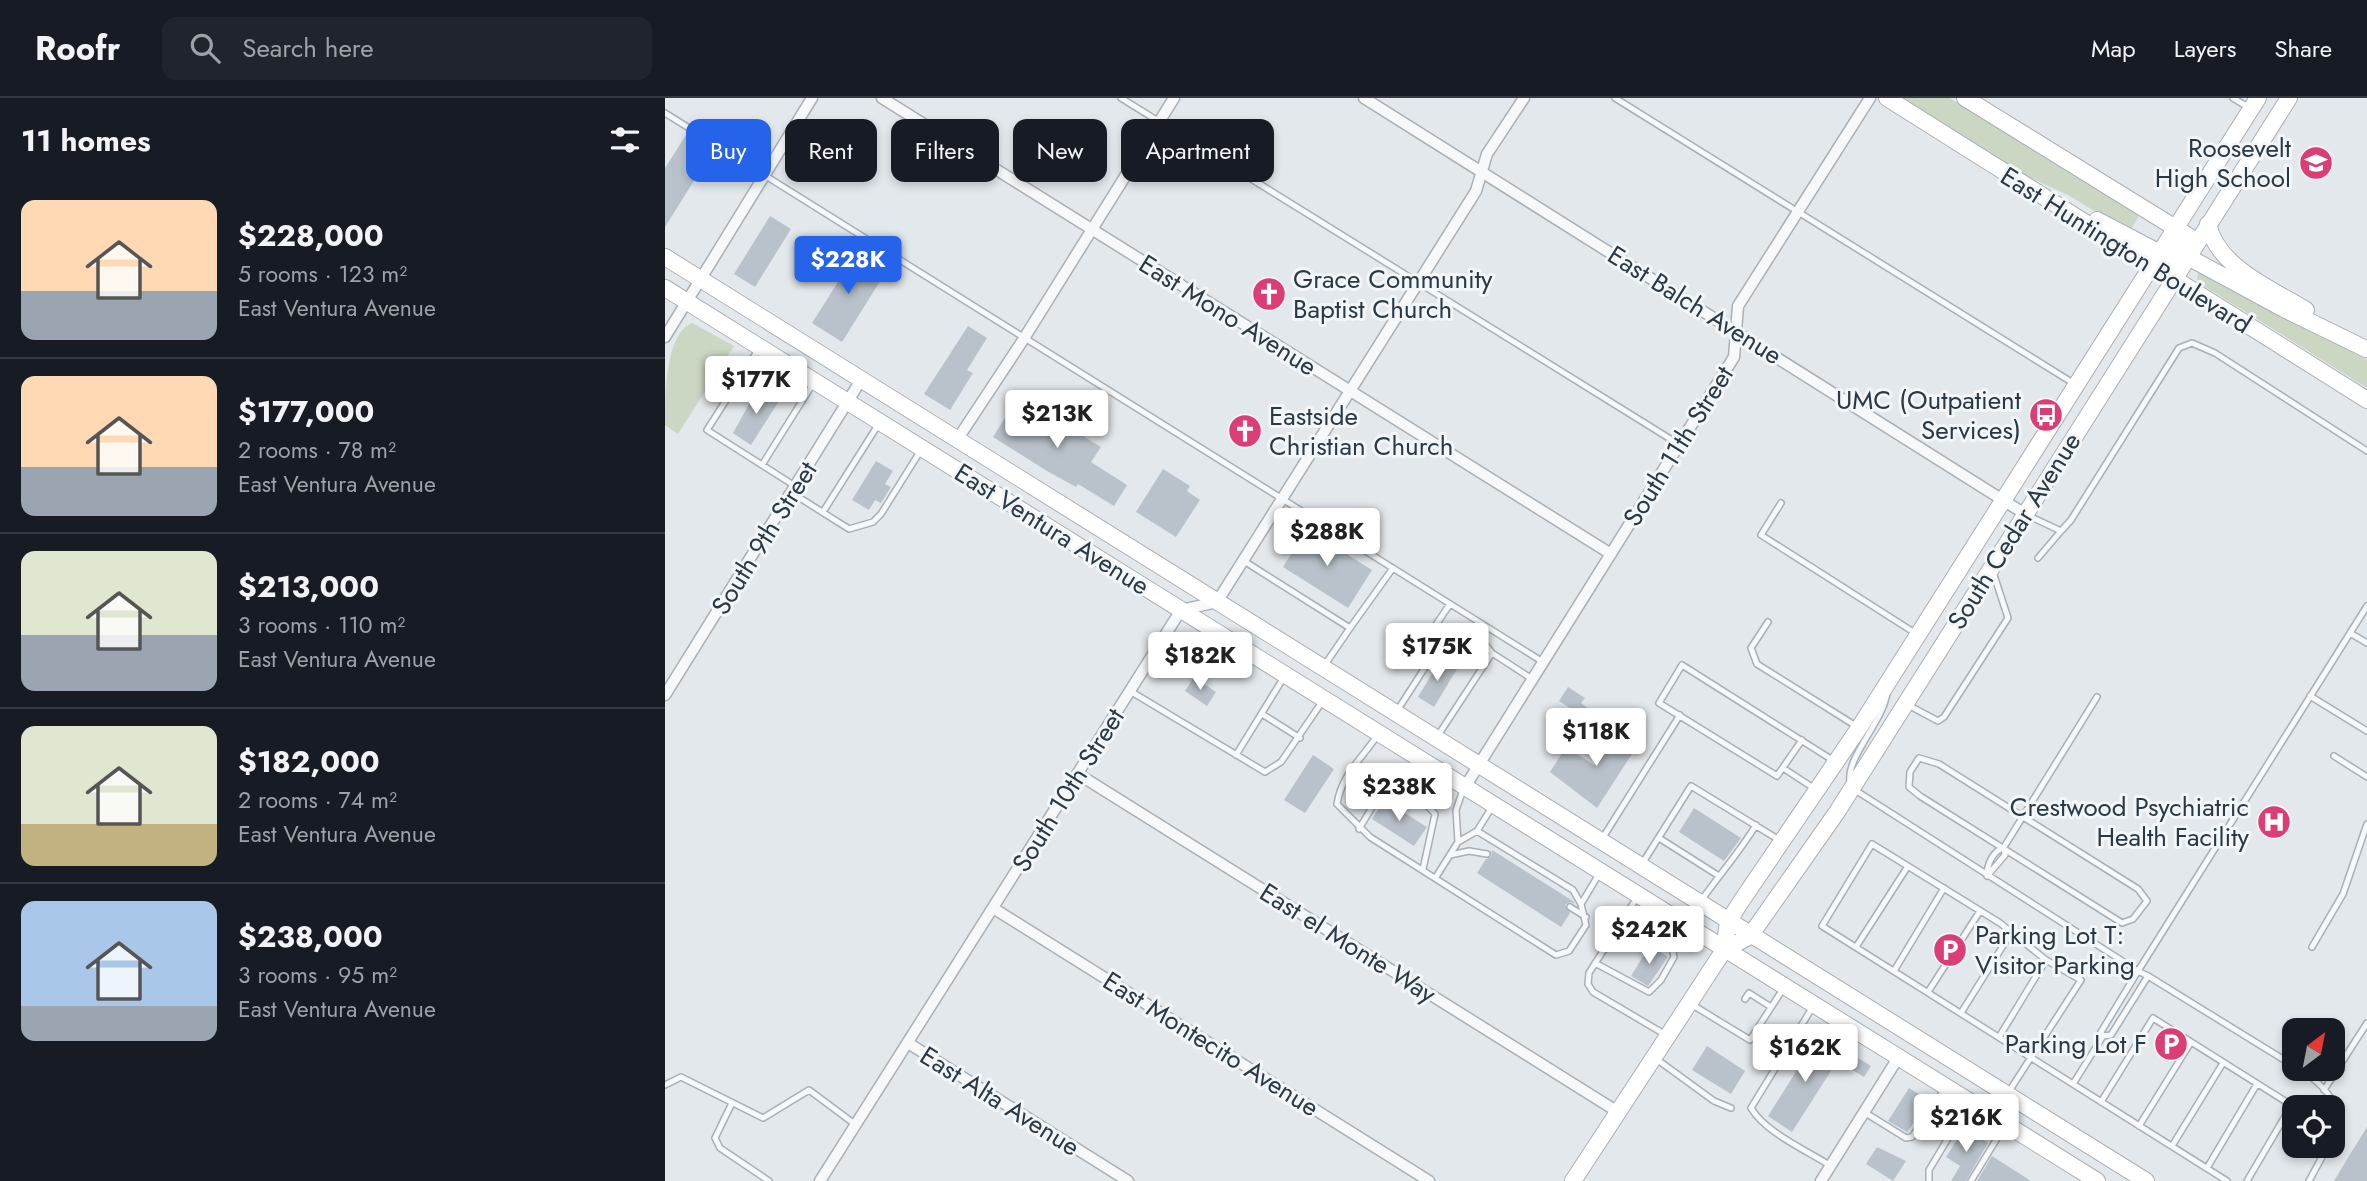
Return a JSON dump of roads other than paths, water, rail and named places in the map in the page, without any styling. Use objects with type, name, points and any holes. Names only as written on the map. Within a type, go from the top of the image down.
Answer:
[{"type":"main road","name":"East Huntington Boulevard","points":[[1887,98],[1995,167],[2156,260],[2173,280],[2367,400]]},
{"type":"main road","name":"East Huntington Boulevard","points":[[1965,98],[2197,242]]},
{"type":"main road","points":[[2261,142],[2277,98]]},
{"type":"main road","name":"South Cedar Avenue","points":[[1724,950],[1750,936],[1852,788],[2289,98]]},
{"type":"main road","name":"South Cedar Avenue","points":[[1573,1181],[1724,950],[1728,922],[1859,728],[2254,103]]},
{"type":"main road","name":"East Huntington Boulevard","points":[[2208,224],[2214,240],[2233,264],[2367,349]]},
{"type":"main road","points":[[2156,260],[2197,242]]},
{"type":"main road","name":"East Ventura Avenue","points":[[665,257],[2146,1181]]},
{"type":"main road","points":[[2156,260],[2188,257],[2284,310],[2367,349]]},
{"type":"main road","name":"East Ventura Avenue","points":[[665,288],[2005,1124],[2076,1175],[2097,1181]]},
{"type":"street","points":[[771,164],[811,98]]},
{"type":"street","name":"East Mono Avenue","points":[[882,98],[1611,554]]},
{"type":"street","points":[[1161,119],[1174,98]]},
{"type":"street","name":"East Balch Avenue","points":[[1364,98],[2025,514]]},
{"type":"street","points":[[1181,610],[1217,602],[1476,191],[1487,154],[1524,98]]},
{"type":"street","name":"South 11th Street","points":[[1465,787],[1734,357],[1738,306],[1870,98]]},
{"type":"street","points":[[665,337],[760,182]]},
{"type":"street","points":[[957,440],[1121,182]]},
{"type":"street","name":"South 9th Street","points":[[665,695],[861,380]]},
{"type":"street","name":"South 10th Street","points":[[824,1180],[1181,610]]},
{"type":"street","name":"East el Monte Way","points":[[1078,774],[1618,1112]]},
{"type":"street","name":"East Montecito Avenue","points":[[993,908],[1429,1181]]},
{"type":"street","name":"East Alta Avenue","points":[[908,1043],[1128,1181]]},
{"type":"street","points":[[1821,1181],[1898,1058]]},
{"type":"lane","points":[[1121,98],[1154,119]]},
{"type":"lane","points":[[1615,98],[2076,386]]},
{"type":"lane","points":[[2233,98],[2254,103]]},
{"type":"lane","points":[[665,113],[686,126]]},
{"type":"lane","points":[[771,179],[1023,340],[1543,662]]},
{"type":"lane","points":[[1256,182],[1680,445]]},
{"type":"lane","points":[[2038,558],[2071,520],[2179,348],[2192,343],[2215,353],[2367,451]]},
{"type":"lane","points":[[760,347],[707,430],[762,465],[823,512],[849,528],[878,519],[922,448]]},
{"type":"lane","points":[[762,465],[815,381]]},
{"type":"lane","points":[[823,512],[880,422]]},
{"type":"lane","points":[[1781,503],[1761,535],[1918,635]]},
{"type":"lane","points":[[2025,514],[2061,531]]},
{"type":"lane","points":[[1244,561],[1350,628]]},
{"type":"lane","points":[[1905,704],[1938,721],[1944,717],[2008,618],[1991,567]]},
{"type":"lane","points":[[1322,668],[1393,568]]},
{"type":"lane","points":[[1433,629],[1450,604]]},
{"type":"lane","points":[[2073,1084],[2138,971],[2367,606]]},
{"type":"lane","points":[[1768,622],[1751,648],[1757,664],[1859,728]]},
{"type":"lane","points":[[1395,714],[1449,630],[1456,626],[1465,628],[1492,653],[1532,679]]},
{"type":"lane","points":[[2350,634],[2367,643]]},
{"type":"lane","points":[[1436,740],[1492,653]]},
{"type":"lane","points":[[1802,740],[1777,776],[1659,703],[1682,665],[1802,740],[1836,763]]},
{"type":"lane","points":[[1236,755],[1286,675]]},
{"type":"lane","points":[[1889,680],[1885,709],[1853,765],[1849,777],[1852,788],[1987,876],[2282,1059]]},
{"type":"lane","points":[[1130,691],[1265,772],[1281,762],[1300,738],[1324,699]]},
{"type":"lane","points":[[2310,696],[2367,731]]},
{"type":"lane","points":[[1987,876],[2005,855],[2004,847],[2097,697]]},
{"type":"lane","points":[[1262,714],[1300,738]]},
{"type":"lane","points":[[1601,841],[1680,715]]},
{"type":"lane","points":[[1379,734],[1359,757],[1339,791],[1337,804],[1359,829],[1556,956],[1569,951],[1586,925],[1586,917],[1573,890],[1476,831]]},
{"type":"lane","points":[[2334,756],[2367,777]]},
{"type":"lane","points":[[1919,758],[1938,764],[2023,817],[2139,889],[2147,901],[2133,919],[2122,923],[1920,796],[1909,787],[1910,772],[1919,758]]},
{"type":"lane","points":[[1783,768],[1817,790]]},
{"type":"lane","points":[[1359,829],[1386,784],[1392,779],[1401,783],[1419,796],[1435,814],[1423,869]]},
{"type":"lane","points":[[1640,866],[1691,786],[1782,841]]},
{"type":"lane","points":[[1458,842],[1456,810],[1465,787]]},
{"type":"lane","points":[[1436,877],[1458,842],[1476,831],[1493,806]]},
{"type":"lane","points":[[2312,947],[2343,894],[2367,824]]},
{"type":"lane","points":[[1700,903],[1719,876],[1728,869],[1756,825]]},
{"type":"lane","points":[[1659,838],[1719,876]]},
{"type":"lane","points":[[2007,1095],[2031,1058],[2081,980],[2046,960],[1980,911],[1872,844],[1822,926],[1928,992],[2031,1058],[2227,1181]]},
{"type":"lane","points":[[1450,855],[1469,851],[1487,854]]},
{"type":"lane","points":[[1856,947],[1908,866]]},
{"type":"lane","points":[[1581,904],[1600,873]]},
{"type":"lane","points":[[1894,971],[1944,888]]},
{"type":"lane","points":[[1639,897],[1589,973],[1588,984],[1593,992],[1666,1035]]},
{"type":"lane","points":[[1570,906],[1586,917]]},
{"type":"lane","points":[[1928,992],[1980,911]]},
{"type":"lane","points":[[1595,963],[1649,992],[1661,980],[1674,957],[1670,937],[1679,922]]},
{"type":"lane","points":[[1961,1013],[2011,933]]},
{"type":"lane","points":[[1999,1037],[2046,960]]},
{"type":"lane","points":[[2103,1036],[2111,1035],[2147,976]]},
{"type":"lane","points":[[1688,1002],[1750,1040],[1784,986]]},
{"type":"lane","points":[[1745,999],[1749,993],[1771,1007]]},
{"type":"lane","points":[[1814,1005],[1751,1108],[1755,1115],[1776,1131],[1831,1166]]},
{"type":"lane","points":[[1728,1026],[1733,1018]]},
{"type":"lane","points":[[2101,1102],[2153,1018],[2288,1103],[2287,1113],[2246,1181]]},
{"type":"lane","points":[[2324,1090],[2367,1023]]},
{"type":"lane","points":[[2139,1126],[2191,1042]]},
{"type":"lane","points":[[1653,1056],[1702,1094],[1731,1108]]},
{"type":"lane","points":[[2172,1146],[2223,1063]]},
{"type":"lane","points":[[665,1085],[681,1077],[762,1118],[809,1090],[856,1125]]},
{"type":"lane","points":[[2315,1082],[2329,1095]]},
{"type":"lane","points":[[2207,1168],[2257,1084]]},
{"type":"lane","points":[[1864,1112],[1906,1138],[1912,1137],[1945,1087]]},
{"type":"lane","points":[[1929,1181],[1929,1170],[1970,1102]]},
{"type":"lane","points":[[732,1103],[715,1138],[720,1148],[765,1180]]},
{"type":"lane","points":[[1971,1181],[2005,1124]]},
{"type":"lane","points":[[2309,1181],[2321,1158]]},
{"type":"place","name":"Roosevelt High School","points":[[2316,163]]},
{"type":"place","name":"Grace Community Baptist Church","points":[[1269,294]]},
{"type":"place","name":"UMC (Outpatient Services)","points":[[2046,415]]},
{"type":"place","name":"Eastside Christian Church","points":[[1245,431]]},
{"type":"place","name":"Crestwood Psychiatric Health Facility","points":[[2274,822]]},
{"type":"place","name":"Parking Lot T: Visitor Parking","points":[[1950,950]]},
{"type":"place","name":"Parking Lot F","points":[[2171,1044]]}]
